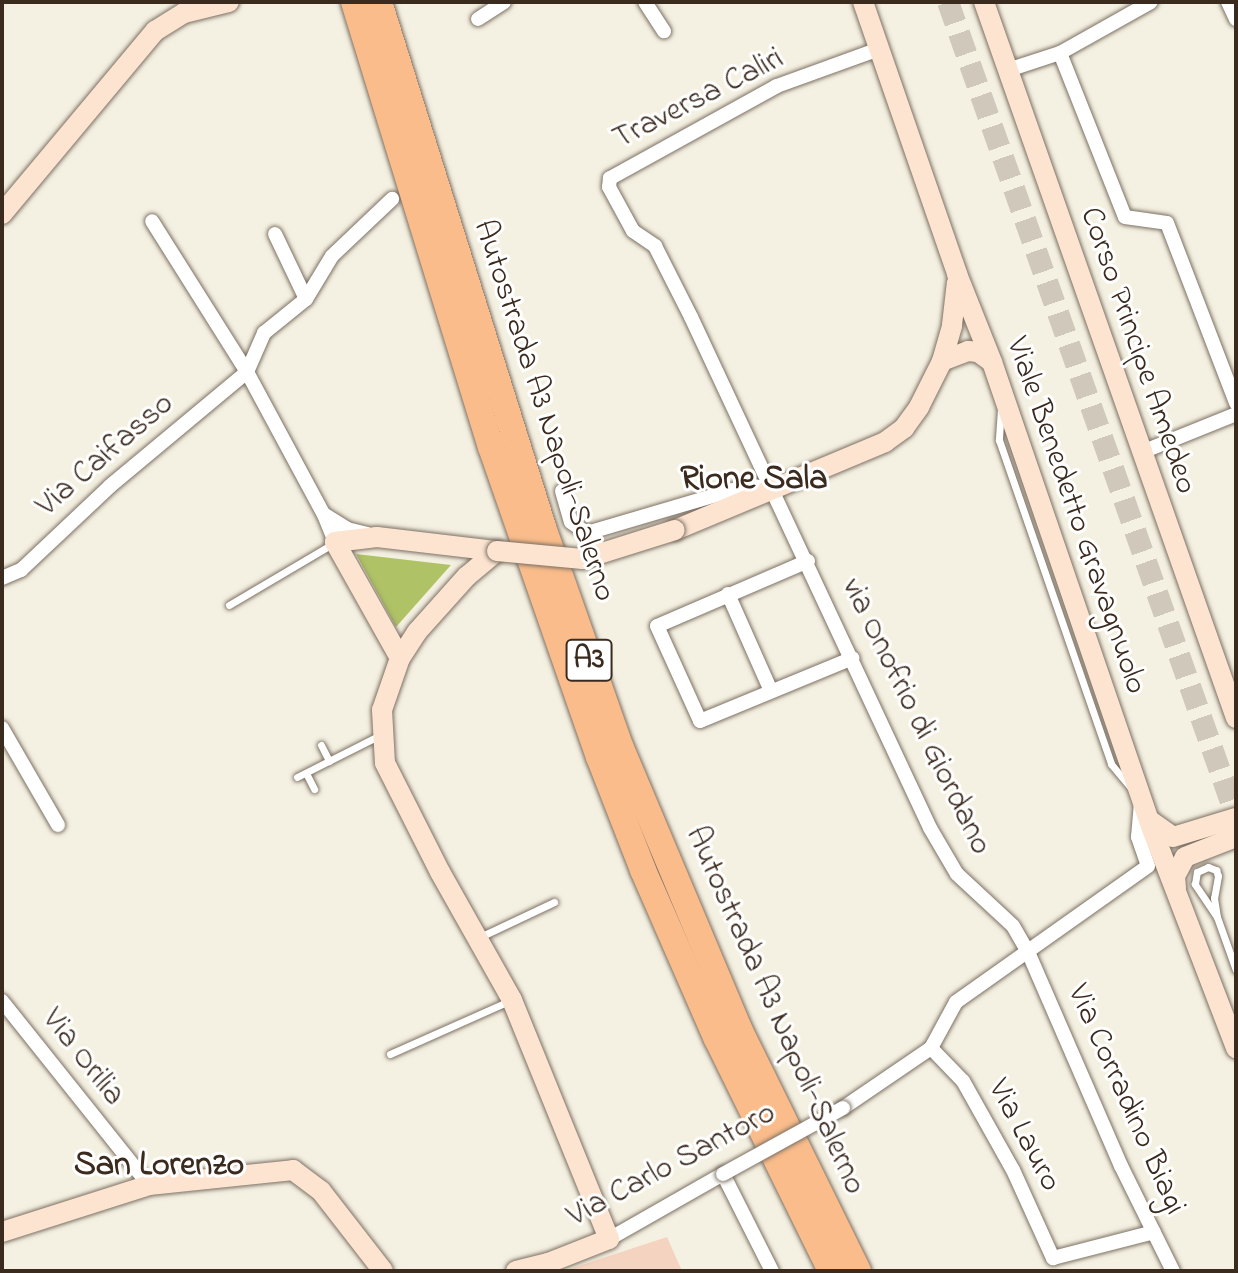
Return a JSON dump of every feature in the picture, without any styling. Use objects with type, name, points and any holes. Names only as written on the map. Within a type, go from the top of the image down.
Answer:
[{"type":"highway","name":"Autostrada A3 Napoli-Salerno","points":[[354,2],[376,18],[543,527],[617,736],[739,1029],[858,1271]]},
{"type":"highway","name":"Autostrada A3 Napoli-Salerno","points":[[376,18],[496,462],[599,757],[717,1039],[831,1271]]},
{"type":"street","points":[[2,214],[155,31],[184,13],[229,2]]},
{"type":"street","points":[[478,19],[504,2]]},
{"type":"street","points":[[645,2],[664,31]]},
{"type":"street","name":"Viale Benedetto Gravagnuolo","points":[[863,2],[957,274],[992,362],[1145,810],[1236,1048]]},
{"type":"street","name":"Corso Principe Amedeo","points":[[984,2],[1236,718]]},
{"type":"street","points":[[1008,70],[1060,53],[1151,2]]},
{"type":"street","points":[[1228,2],[1236,19]]},
{"type":"street","name":"Traversa Caliri","points":[[691,317],[655,246],[633,231],[609,187],[610,178],[777,86],[879,49]]},
{"type":"street","points":[[1060,53],[1125,217],[1167,223],[1236,403]]},
{"type":"street","points":[[247,372],[264,333],[306,299],[332,256],[392,199]]},
{"type":"street","points":[[152,221],[247,372],[324,515],[335,542],[400,658]]},
{"type":"street","points":[[275,234],[306,299]]},
{"type":"street","points":[[324,515],[347,529],[377,537],[583,559],[623,550],[773,490],[895,435],[919,407],[942,361],[956,306],[957,274]]},
{"type":"street","name":"via Onofrio di Giordano","points":[[691,317],[808,561],[930,828],[957,874],[1013,926],[1028,952]]},
{"type":"street","points":[[942,361],[968,351],[978,352],[992,362]]},
{"type":"street","name":"Via Caifasso","points":[[2,578],[21,570],[110,486],[247,372]]},
{"type":"street","points":[[1142,452],[1236,414]]},
{"type":"street","points":[[562,491],[571,522],[587,533],[750,485],[773,490]]},
{"type":"street","points":[[335,542],[377,537]]},
{"type":"street","points":[[497,551],[467,576],[417,632],[400,658],[382,710],[382,734],[389,772],[440,872],[480,937],[512,1000],[609,1239]]},
{"type":"street","points":[[808,561],[657,626],[700,721],[853,658]]},
{"type":"street","points":[[728,594],[771,691]]},
{"type":"street","points":[[2,728],[58,825]]},
{"type":"street","points":[[931,1048],[956,1002],[1148,866],[1138,837],[1145,810],[1173,837],[1236,818]]},
{"type":"street","points":[[1176,894],[1175,876],[1185,857],[1236,837]]},
{"type":"street","name":"Via Corradino Biagi","points":[[1028,952],[1121,1166],[1173,1271]]},
{"type":"street","name":"Via Orilia","points":[[2,1001],[149,1185]]},
{"type":"street","name":"Via Carlo Santoro","points":[[516,1271],[548,1263],[609,1239],[843,1108],[931,1048]]},
{"type":"street","name":"Via Lauro","points":[[931,1048],[963,1081],[1013,1170],[1052,1265],[1154,1232]]},
{"type":"street","points":[[2,1232],[149,1185],[293,1170],[321,1191],[383,1271]]},
{"type":"street","points":[[723,1174],[772,1271]]},
{"type":"lane","points":[[229,605],[335,542]]},
{"type":"lane","points":[[297,777],[382,734]]},
{"type":"lane","points":[[321,745],[329,761]]},
{"type":"lane","points":[[306,773],[314,789]]},
{"type":"lane","points":[[1217,917],[1195,884],[1197,872],[1208,867],[1218,876],[1214,898],[1217,917],[1236,970]]},
{"type":"lane","points":[[480,937],[554,902]]},
{"type":"lane","points":[[390,1054],[512,1000]]},
{"type":"shaded area","points":[[667,1237],[682,1271],[563,1271]]},
{"type":"green space","points":[[356,554],[451,565],[396,627]]},
{"type":"tunnel","points":[[948,2],[1236,816]]},
{"type":"district","name":"Rione Sala","points":[[754,481]]},
{"type":"district","name":"San Lorenzo","points":[[159,1167]]}]
